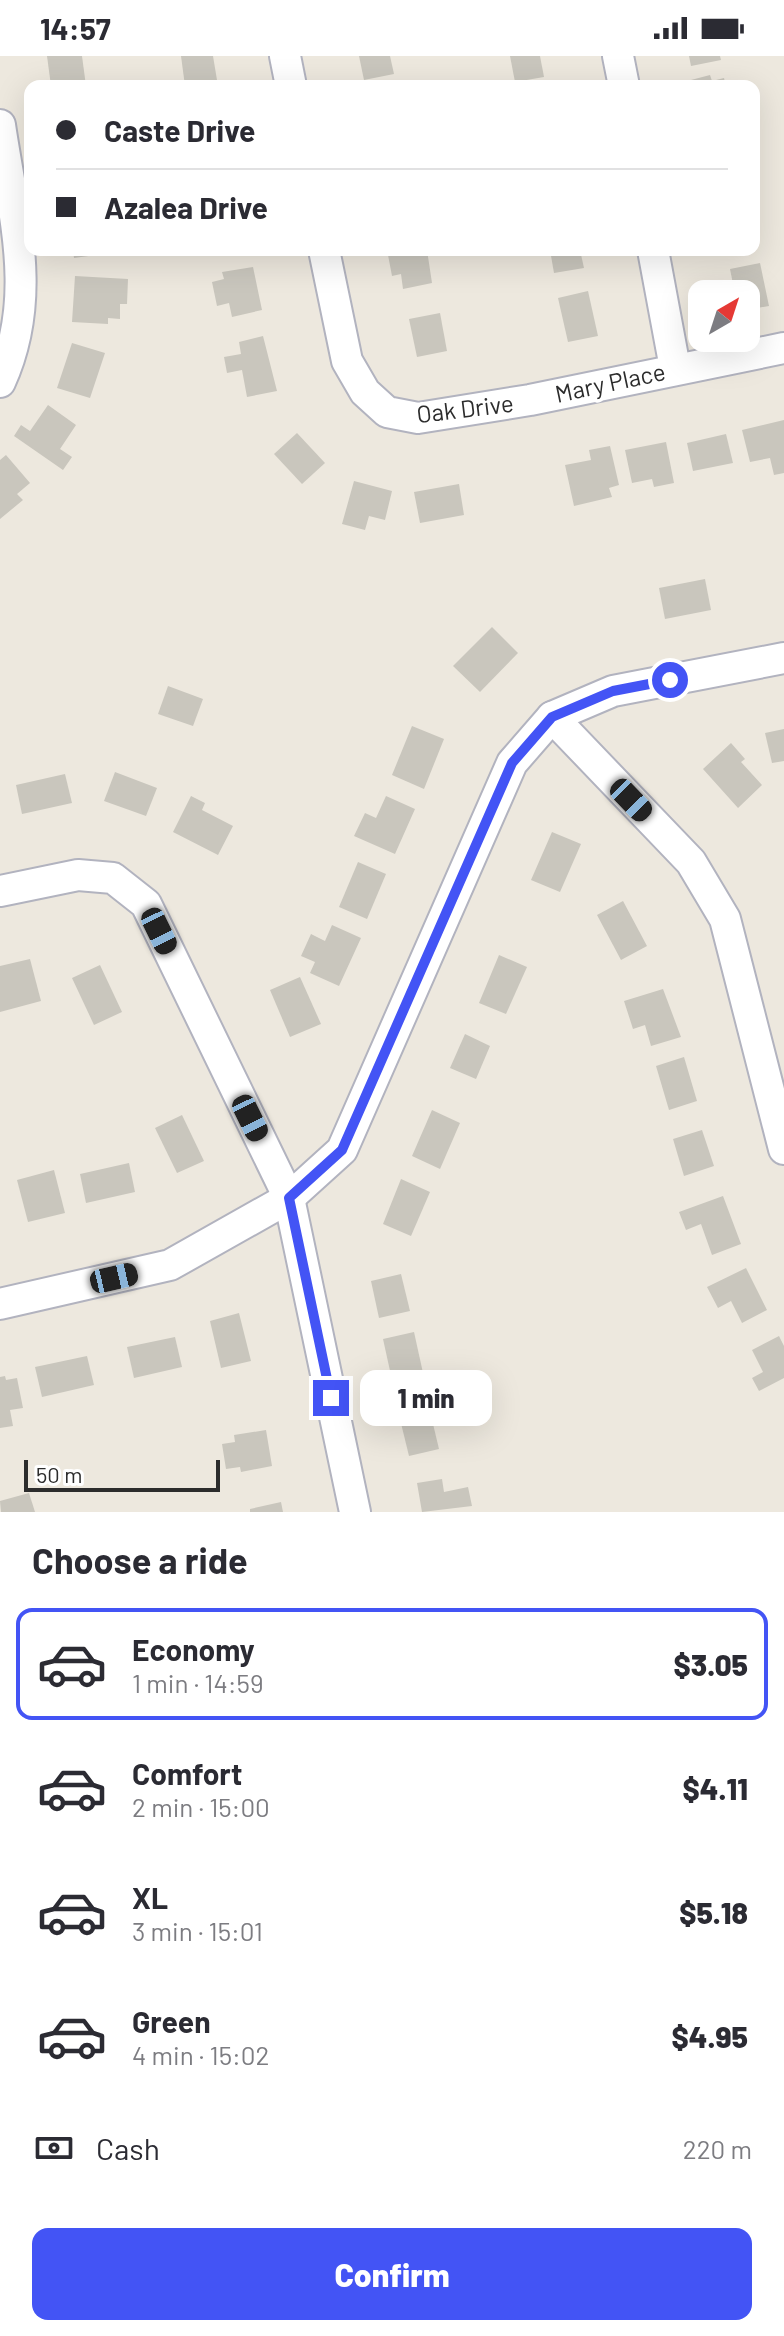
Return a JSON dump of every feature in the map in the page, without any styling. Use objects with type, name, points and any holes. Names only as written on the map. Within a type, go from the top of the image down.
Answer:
[{"type":"street","points":[[285,56],[290,80]]},
{"type":"street","points":[[618,56],[623,80]]},
{"type":"street","points":[[0,125],[23,288],[11,357],[0,382]]},
{"type":"street","name":"Oak Drive","points":[[325,256],[347,361],[365,392],[387,412],[418,418],[530,400]]},
{"type":"street","points":[[654,256],[675,368]]},
{"type":"street","name":"Mary Place","points":[[530,400],[784,348]]},
{"type":"street","points":[[0,1304],[170,1265],[289,1198],[342,1150],[512,763],[552,717],[613,691],[784,658]]},
{"type":"street","points":[[552,717],[691,862],[725,919],[784,1149]]},
{"type":"street","points":[[0,891],[78,875],[113,878],[146,904],[289,1198],[355,1512]]},
{"type":"building","points":[[47,56],[82,56],[85,80],[50,80]]},
{"type":"building","points":[[181,56],[213,56],[217,80],[184,80]]},
{"type":"building","points":[[359,56],[390,56],[394,74],[364,80]]},
{"type":"building","points":[[510,56],[540,56],[544,77],[515,80]]},
{"type":"building","points":[[689,56],[720,56],[721,60],[691,66]]},
{"type":"building","points":[[710,75],[712,80],[691,80]]},
{"type":"building","points":[[388,256],[428,256],[432,283],[403,289],[401,274],[392,276]]},
{"type":"building","points":[[551,256],[581,256],[584,268],[554,273]]},
{"type":"building","points":[[760,263],[769,306],[760,308],[760,280],[732,280],[730,269]]},
{"type":"building","points":[[253,267],[262,310],[232,317],[229,303],[217,306],[212,282],[224,279],[222,272]]},
{"type":"building","points":[[75,276],[128,279],[127,304],[120,304],[120,319],[108,318],[108,324],[72,322]]},
{"type":"building","points":[[588,291],[598,336],[568,342],[558,298]]},
{"type":"building","points":[[440,313],[447,351],[417,357],[409,319]]},
{"type":"building","points":[[263,336],[277,391],[247,397],[242,370],[227,373],[224,357],[241,354],[239,342]]},
{"type":"building","points":[[72,343],[105,353],[90,398],[57,388]]},
{"type":"building","points":[[48,405],[76,425],[60,449],[72,457],[63,470],[14,436],[21,425],[30,431]]},
{"type":"building","points":[[784,420],[784,473],[774,475],[770,458],[750,462],[742,430]]},
{"type":"building","points":[[297,433],[325,463],[302,484],[274,454]]},
{"type":"building","points":[[726,434],[733,463],[693,471],[687,443]]},
{"type":"building","points":[[666,442],[674,483],[654,487],[652,479],[632,483],[625,450]]},
{"type":"building","points":[[610,446],[619,485],[609,488],[612,497],[574,506],[565,465],[591,460],[589,450]]},
{"type":"building","points":[[6,455],[30,483],[17,494],[23,500],[0,519],[0,460]]},
{"type":"building","points":[[354,481],[392,491],[385,520],[369,516],[365,530],[342,524]]},
{"type":"building","points":[[459,484],[464,515],[420,523],[414,492]]},
{"type":"building","points":[[705,579],[711,610],[665,619],[659,588]]},
{"type":"building","points":[[492,627],[518,653],[480,692],[453,666]]},
{"type":"building","points":[[168,686],[203,699],[193,726],[158,714]]},
{"type":"building","points":[[412,726],[444,739],[424,789],[392,775]]},
{"type":"building","points":[[784,729],[784,761],[772,763],[765,733]]},
{"type":"building","points":[[731,743],[745,759],[741,762],[762,785],[738,808],[703,769]]},
{"type":"building","points":[[115,772],[157,788],[146,816],[104,801]]},
{"type":"building","points":[[65,774],[72,803],[22,814],[16,785]]},
{"type":"building","points":[[191,796],[205,803],[202,810],[233,826],[218,855],[173,832]]},
{"type":"building","points":[[386,796],[415,809],[395,854],[354,836],[365,813],[376,818]]},
{"type":"building","points":[[552,832],[581,844],[560,892],[531,880]]},
{"type":"building","points":[[358,862],[386,874],[367,919],[339,907]]},
{"type":"building","points":[[623,901],[647,946],[621,960],[597,915]]},
{"type":"building","points":[[332,925],[361,938],[339,986],[310,973],[315,962],[301,956],[311,934],[325,941]]},
{"type":"building","points":[[499,955],[527,967],[506,1014],[479,1003]]},
{"type":"building","points":[[30,959],[41,1001],[0,1012],[0,966]]},
{"type":"building","points":[[100,965],[122,1012],[94,1025],[72,978]]},
{"type":"building","points":[[300,977],[321,1024],[290,1037],[270,990]]},
{"type":"building","points":[[663,989],[681,1037],[651,1046],[645,1025],[633,1029],[624,1001]]},
{"type":"building","points":[[465,1034],[490,1046],[476,1079],[450,1068]]},
{"type":"building","points":[[684,1057],[697,1101],[669,1110],[656,1066]]},
{"type":"building","points":[[432,1110],[460,1123],[440,1169],[412,1156]]},
{"type":"building","points":[[182,1115],[204,1161],[177,1173],[155,1128]]},
{"type":"building","points":[[702,1130],[714,1166],[684,1176],[673,1139]]},
{"type":"building","points":[[129,1163],[135,1192],[86,1203],[80,1174]]},
{"type":"building","points":[[54,1170],[65,1213],[28,1222],[17,1180]]},
{"type":"building","points":[[401,1179],[430,1192],[411,1236],[383,1224]]},
{"type":"building","points":[[723,1196],[741,1244],[712,1255],[701,1224],[686,1230],[679,1212]]},
{"type":"building","points":[[746,1268],[767,1310],[742,1323],[731,1301],[718,1308],[707,1287]]},
{"type":"building","points":[[401,1274],[410,1311],[379,1318],[371,1281]]},
{"type":"building","points":[[239,1313],[251,1361],[221,1368],[210,1321]]},
{"type":"building","points":[[414,1332],[425,1382],[394,1389],[383,1339]]},
{"type":"building","points":[[779,1336],[784,1346],[784,1378],[759,1391],[752,1378],[763,1372],[752,1350]]},
{"type":"building","points":[[175,1337],[182,1367],[134,1378],[127,1347]]},
{"type":"building","points":[[87,1356],[94,1385],[42,1397],[35,1367]]},
{"type":"building","points":[[5,1376],[6,1380],[17,1378],[23,1408],[10,1410],[13,1426],[0,1428],[0,1377]]},
{"type":"building","points":[[428,1403],[439,1449],[409,1456],[398,1411]]},
{"type":"building","points":[[266,1430],[272,1466],[241,1472],[240,1467],[226,1469],[222,1444],[235,1442],[234,1435]]},
{"type":"building","points":[[442,1479],[444,1492],[468,1487],[472,1506],[422,1512],[417,1483]]},
{"type":"building","points":[[29,1493],[35,1512],[1,1512],[0,1501]]},
{"type":"building","points":[[281,1502],[283,1512],[250,1512],[250,1509]]},
{"type":"route","points":[[331,1398],[289,1198],[342,1150],[512,763],[552,717],[613,691],[670,680]]}]
